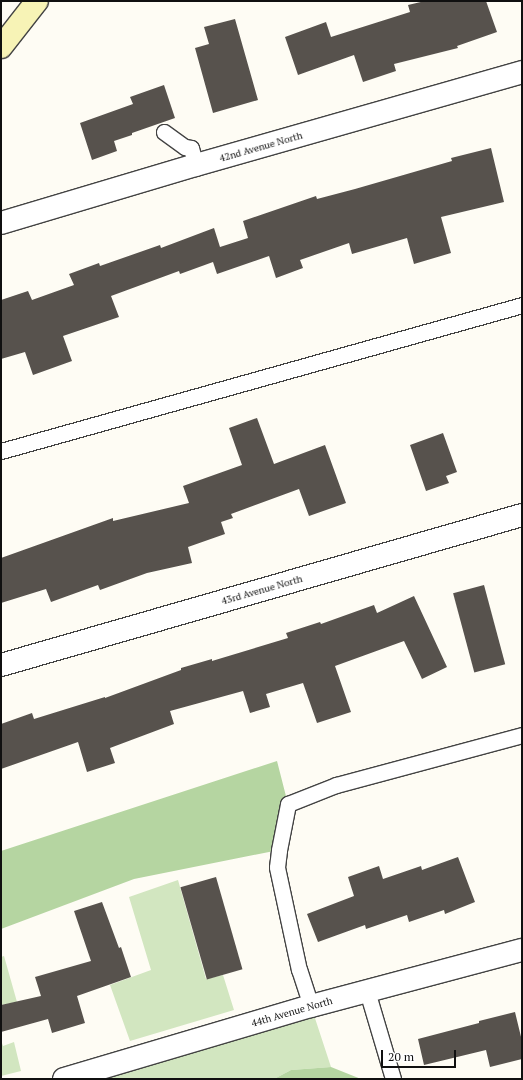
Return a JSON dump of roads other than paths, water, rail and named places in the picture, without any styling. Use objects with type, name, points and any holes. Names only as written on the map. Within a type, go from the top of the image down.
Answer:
[{"type":"street","points":[[1,47],[37,1]]},
{"type":"street","name":"42nd Avenue North","points":[[1,223],[196,165],[522,72]]},
{"type":"street","name":"43rd Avenue North","points":[[1,665],[522,515]]},
{"type":"street","name":"44th Avenue North","points":[[64,1079],[311,1006],[522,950]]},
{"type":"lane","points":[[164,132],[185,147],[191,148],[196,165]]},
{"type":"lane","points":[[1,451],[522,305]]},
{"type":"lane","points":[[311,1006],[299,970],[277,867],[278,850],[288,804],[336,785],[522,735]]},
{"type":"lane","points":[[367,991],[393,1079]]}]
